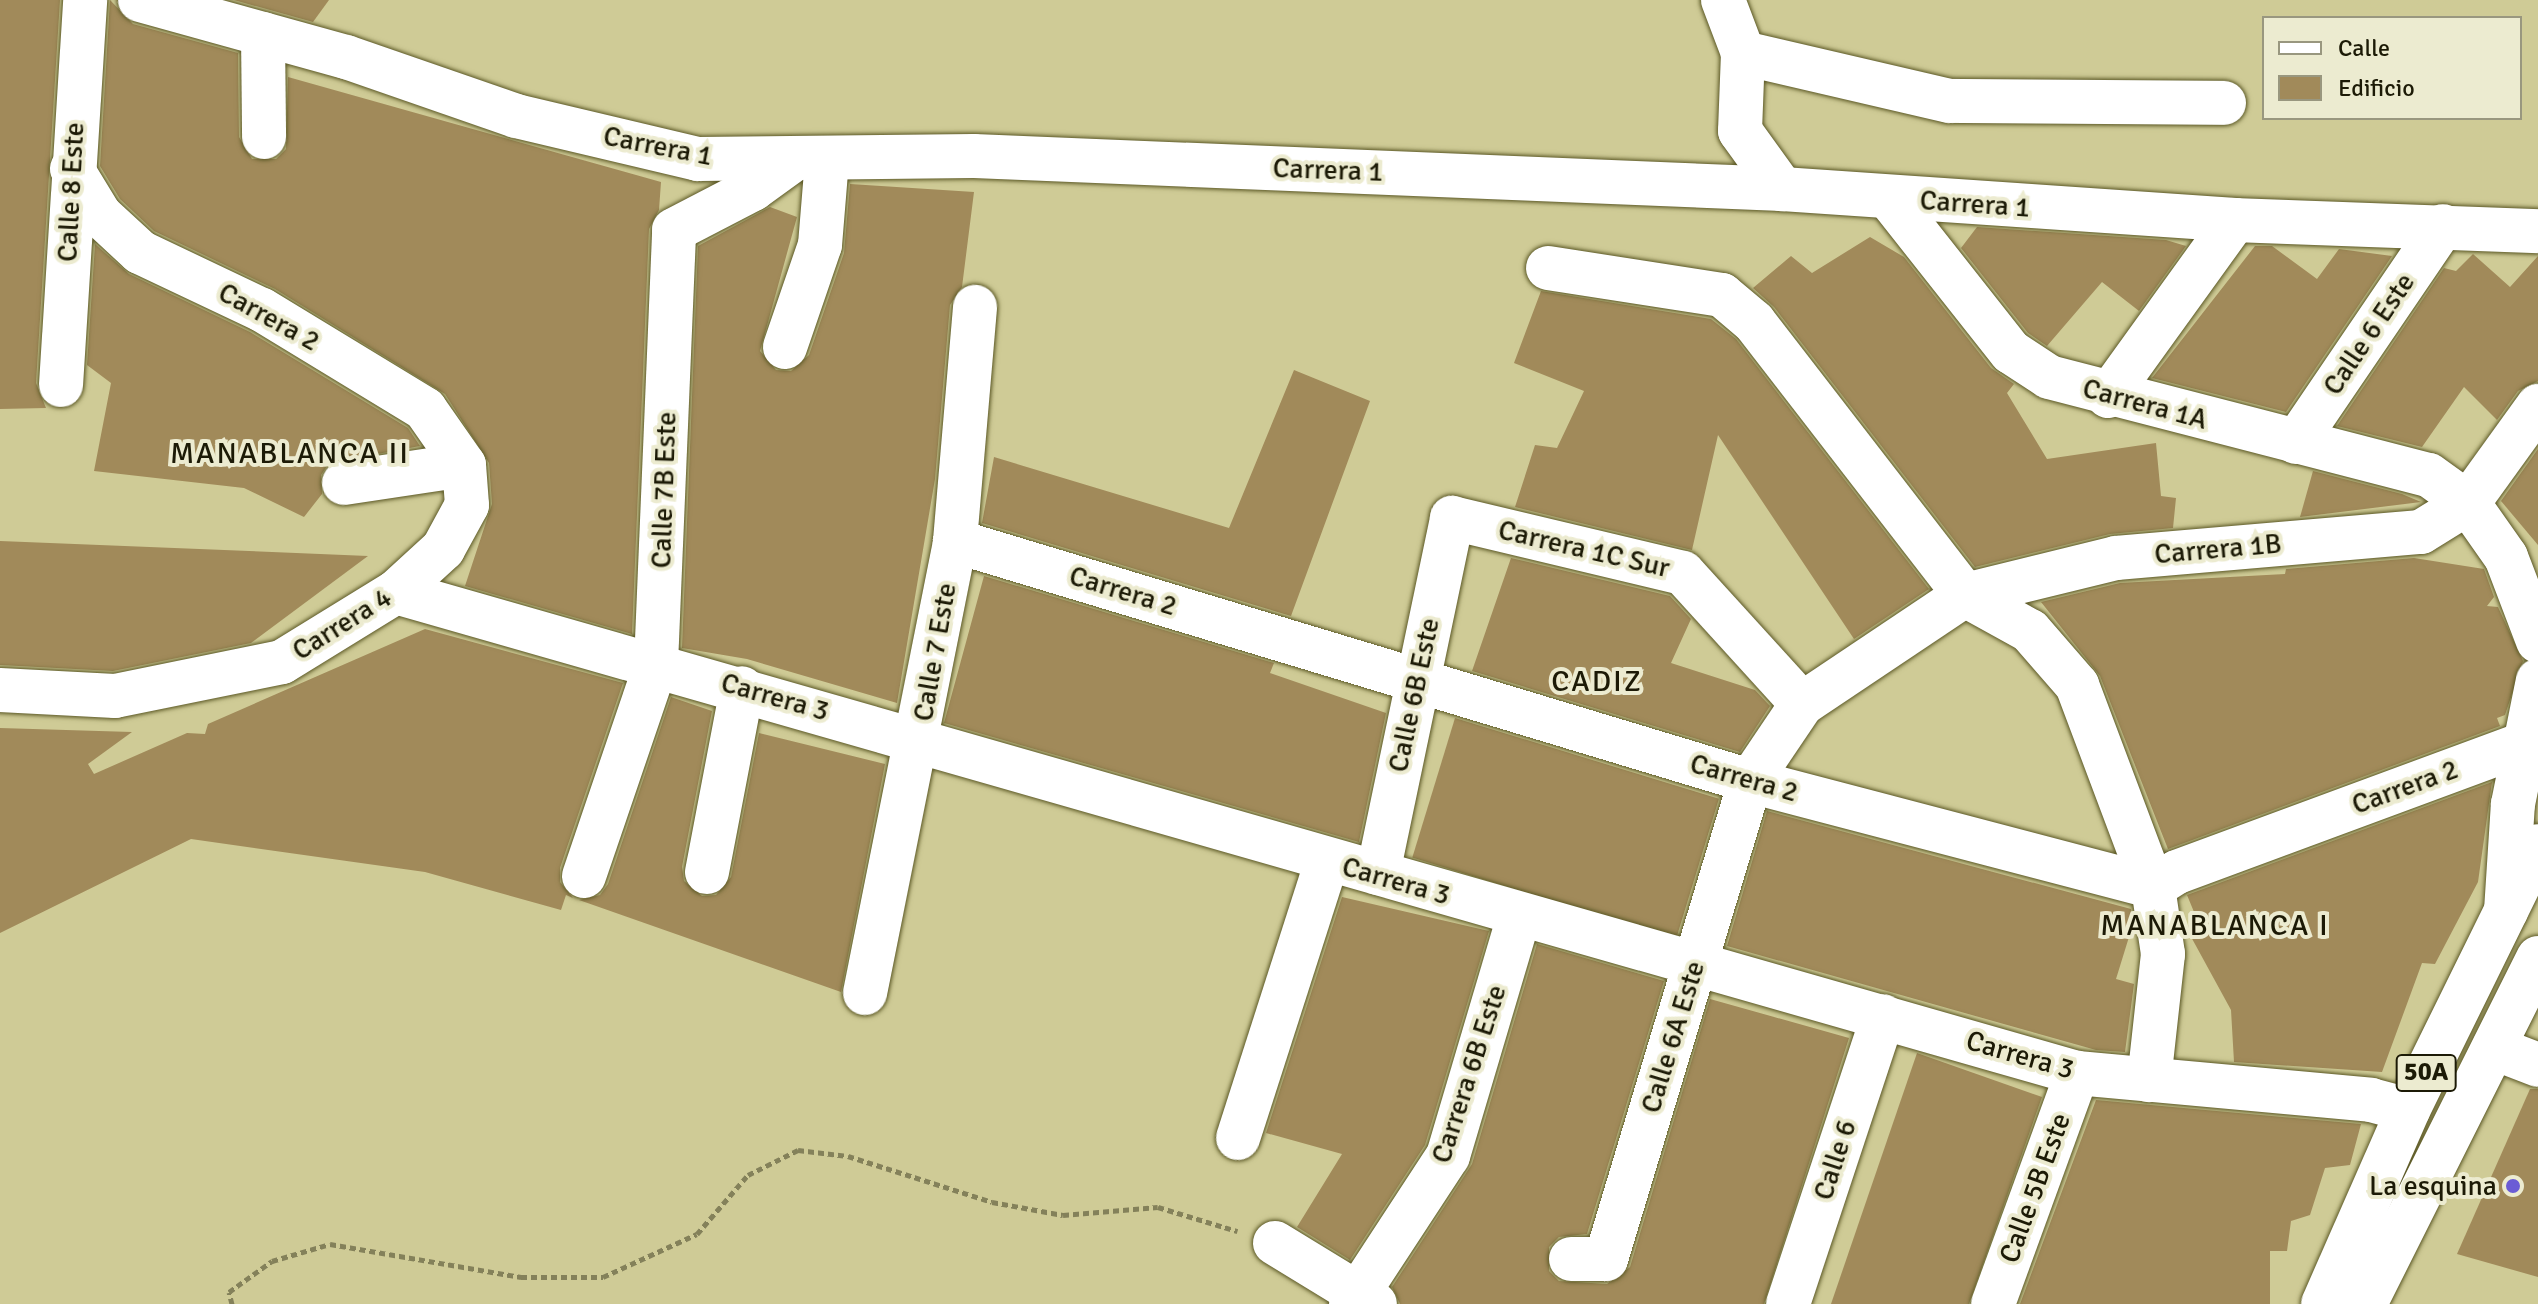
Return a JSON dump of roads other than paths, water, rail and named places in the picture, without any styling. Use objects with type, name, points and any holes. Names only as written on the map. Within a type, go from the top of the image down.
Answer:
[{"type":"street","name":"Calle 8 Este","points":[[61,385],[72,169],[85,0]]},
{"type":"street","name":"Carrera 1","points":[[140,0],[263,34],[516,116],[698,159],[974,156],[1782,189],[1890,199],[2235,220],[2538,231]]},
{"type":"street","points":[[1723,0],[1743,53],[1740,131],[1782,189]]},
{"type":"street","points":[[263,34],[264,137]]},
{"type":"street","points":[[1743,53],[1950,101],[2224,103]]},
{"type":"street","points":[[785,347],[820,245],[810,159]]},
{"type":"street","name":"Calle 7B Este","points":[[584,876],[656,664],[674,230],[810,159]]},
{"type":"street","name":"Carrera 2","points":[[72,169],[100,215],[140,252],[262,310],[425,409],[464,467]]},
{"type":"street","name":"Carrera 1A","points":[[1890,199],[2011,352],[2049,377],[2108,396],[2429,475],[2468,503],[2506,557],[2538,641]]},
{"type":"street","points":[[2108,396],[2235,220]]},
{"type":"street","name":"Calle 6 Este","points":[[2296,442],[2443,226]]},
{"type":"street","points":[[1548,268],[1722,295],[1754,322],[1965,595],[2030,631],[2077,685],[2153,887],[2163,954],[2149,1080]]},
{"type":"street","name":"Calle 7 Este","points":[[865,993],[919,737],[955,541],[975,307]]},
{"type":"street","points":[[2468,503],[2538,406]]},
{"type":"street","points":[[344,483],[464,467]]},
{"type":"street","name":"Carrera 4","points":[[0,690],[115,696],[282,662],[396,592],[443,549],[467,505],[464,467]]},
{"type":"street","name":"Carrera 1B","points":[[1750,781],[1802,704],[1965,595],[2116,558],[2421,532],[2468,503]]},
{"type":"street","name":"Calle 6B Este","points":[[1378,873],[1452,518]]},
{"type":"street","name":"Carrera 1C Sur","points":[[1452,518],[1683,573],[1802,704]]},
{"type":"street","name":"Carrera 2","points":[[955,541],[1750,781],[2153,887],[2177,872],[2525,743]]},
{"type":"street","name":"Carrera 3","points":[[396,592],[919,737],[1519,917],[1883,1016],[2077,1073],[2371,1100],[2408,1110]]},
{"type":"street","points":[[2506,912],[2525,743],[2538,680]]},
{"type":"street","points":[[707,872],[742,688]]},
{"type":"street","name":"Calle 6A Este","points":[[1571,1259],[1606,1259],[1750,781]]},
{"type":"street","name":"50A","points":[[2323,1304],[2408,1110],[2538,846]]},
{"type":"street","points":[[1238,1138],[1327,861]]},
{"type":"street","name":"Carrera 6B Este","points":[[1361,1300],[1448,1156],[1519,917]]},
{"type":"street","name":"50A","points":[[2365,1304],[2538,958]]},
{"type":"street","name":"Calle 6","points":[[1788,1304],[1883,1016]]},
{"type":"street","points":[[2494,1048],[2538,1065]]},
{"type":"street","name":"Calle 5B Este","points":[[1993,1304],[2077,1073]]},
{"type":"street","points":[[1275,1243],[1361,1300]]},
{"type":"place","name":"La esquina","points":[[2513,1186]]},
{"type":"district","name":"MANABLANCA II","points":[[290,454]]},
{"type":"district","name":"CADIZ","points":[[1597,682]]},
{"type":"district","name":"MANABLANCA I","points":[[2215,926]]}]
